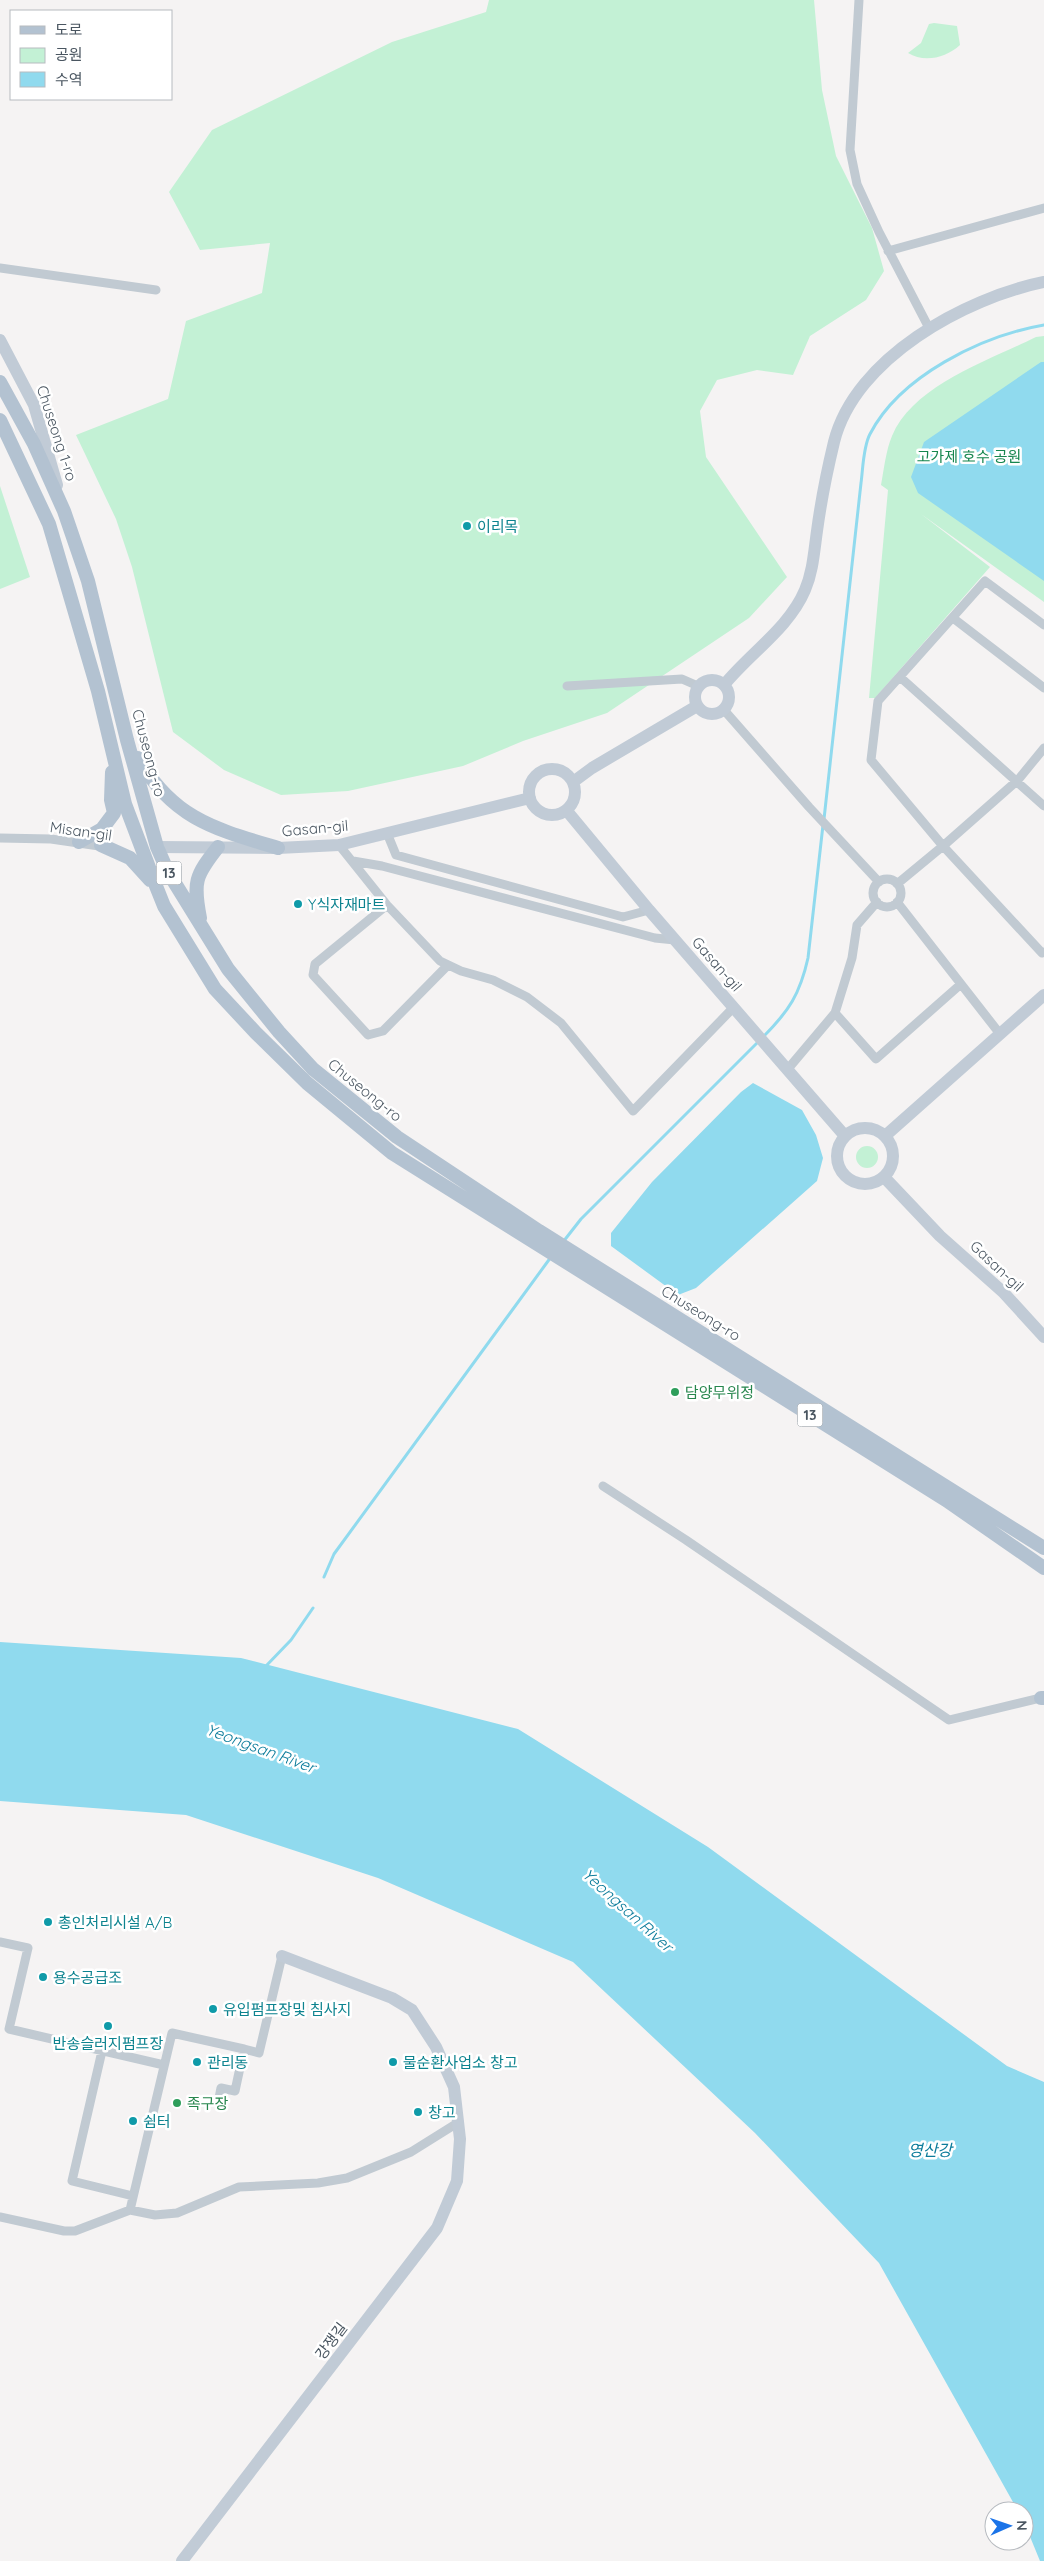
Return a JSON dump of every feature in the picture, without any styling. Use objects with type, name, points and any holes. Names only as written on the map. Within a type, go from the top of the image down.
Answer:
[{"type":"main road","name":"Chuseong-ro","points":[[0,382],[34,444],[64,511],[88,581],[127,740],[157,847],[168,872],[228,969],[279,1032],[313,1068],[397,1137],[534,1235]]},
{"type":"main road","name":"Chuseong-ro","points":[[0,420],[49,524],[74,603],[124,804],[164,906],[215,989],[307,1083],[392,1153],[534,1235],[946,1500],[1044,1568]]},
{"type":"main road","points":[[127,740],[152,782],[189,814],[217,830],[278,848]]},
{"type":"main road","points":[[79,842],[102,829],[114,813],[111,800],[112,754]]},
{"type":"main road","points":[[101,845],[130,858],[156,886]]},
{"type":"main road","points":[[203,928],[195,894],[198,875],[218,847]]},
{"type":"main road","name":"Chuseong-ro","points":[[576,1262],[1044,1548]]},
{"type":"street","points":[[858,0],[850,150],[857,184],[888,252],[929,328]]},
{"type":"street","points":[[888,252],[1044,208]]},
{"type":"street","points":[[0,268],[156,290]]},
{"type":"street","points":[[724,685],[791,615],[804,592],[814,566],[817,531],[828,467],[843,415],[867,381],[899,349],[929,328],[982,302],[1044,282]]},
{"type":"street","name":"Chuseong 1-ro","points":[[0,340],[34,405],[64,511]]},
{"type":"street","points":[[1044,625],[985,581],[878,701],[871,760],[944,846],[1042,953],[1044,952]]},
{"type":"street","points":[[953,618],[1044,688]]},
{"type":"street","points":[[900,677],[1018,780],[1044,806]]},
{"type":"street","points":[[567,686],[682,679],[698,686]]},
{"type":"street","points":[[708,680],[720,681],[724,685],[729,700],[724,710],[710,714],[697,706],[695,696],[698,686],[708,680]]},
{"type":"street","points":[[573,782],[592,768],[697,706]]},
{"type":"street","points":[[724,710],[808,806],[879,882]]},
{"type":"street","points":[[897,884],[944,846],[1018,780],[1044,748]]},
{"type":"street","points":[[548,769],[563,771],[573,782],[575,797],[567,810],[560,814],[545,815],[538,811],[530,798],[531,783],[541,772],[548,769]]},
{"type":"street","name":"Gasan-gil","points":[[157,847],[278,848],[339,845],[530,798]]},
{"type":"street","name":"Gasan-gil","points":[[567,810],[648,910],[845,1136]]},
{"type":"street","points":[[387,833],[396,855],[622,917],[648,910]]},
{"type":"street","name":"Misan-gil","points":[[0,838],[52,839],[101,845],[123,851],[142,851],[157,847]]},
{"type":"street","points":[[339,845],[417,939],[448,966],[493,980],[527,997],[541,1007],[561,1023],[633,1111],[734,1007]]},
{"type":"street","points":[[352,861],[382,866],[654,938],[675,940]]},
{"type":"street","points":[[887,879],[897,884],[901,894],[897,902],[885,906],[877,902],[874,889],[879,882],[887,879]]},
{"type":"street","points":[[787,1070],[835,1013],[852,958],[857,925],[877,902]]},
{"type":"street","points":[[897,902],[1000,1034]]},
{"type":"street","points":[[387,905],[315,964],[313,975],[368,1036],[383,1031],[448,966]]},
{"type":"street","points":[[835,1013],[876,1059],[961,984]]},
{"type":"street","points":[[885,1136],[1044,995]]},
{"type":"street","points":[[861,1128],[870,1128],[885,1136],[891,1143],[893,1162],[884,1178],[868,1184],[859,1184],[845,1176],[837,1160],[840,1143],[845,1136],[861,1128]]},
{"type":"street","name":"Gasan-gil","points":[[884,1178],[940,1236],[1003,1292],[1044,1337]]},
{"type":"street","points":[[603,1486],[686,1540],[949,1720],[1043,1698]]},
{"type":"street","points":[[0,1942],[28,1948],[5,2028],[164,2065]]},
{"type":"street","points":[[130,2210],[172,2033],[259,2053],[282,1956]]},
{"type":"street","name":"강쟁길","points":[[182,2561],[437,2228],[457,2181],[460,2155],[456,2095],[449,2073],[436,2046],[412,2010],[392,1998],[282,1956]]},
{"type":"street","points":[[218,2103],[221,2088],[234,2091],[244,2049]]},
{"type":"street","points":[[102,2051],[72,2181],[133,2196]]},
{"type":"street","points":[[0,2216],[64,2231],[76,2231],[130,2210],[156,2215],[177,2213],[239,2187],[318,2183],[347,2178],[411,2152],[459,2122]]},
{"type":"green space","points":[[489,0],[814,0],[822,90],[836,156],[872,228],[884,271],[866,300],[810,336],[793,375],[757,370],[717,380],[700,411],[706,457],[787,577],[749,618],[607,713],[523,741],[463,766],[348,791],[281,795],[224,770],[173,732],[132,567],[116,519],[76,435],[168,399],[186,321],[262,293],[270,243],[200,250],[169,192],[212,130],[392,42],[486,12]]},
{"type":"green space","points":[[929,24],[957,26],[960,45],[948,53],[935,58],[921,58],[908,53],[921,43]]},
{"type":"green space","name":"고가제 호수 공원","points":[[1044,336],[1044,602],[921,514],[990,567],[875,698],[869,698],[888,490],[881,485],[892,436],[902,418],[917,402],[935,388],[976,365],[1036,337]]},
{"type":"green space","points":[[0,486],[30,577],[0,589]]},
{"type":"green space","points":[[867,1146],[875,1149],[878,1157],[875,1165],[867,1168],[859,1165],[856,1157],[859,1149]]},
{"type":"water","name":"고가제 호수 공원","points":[[1041,362],[1044,362],[1044,581],[918,493],[911,477],[924,442]]},
{"type":"water","points":[[753,1083],[802,1110],[816,1135],[823,1158],[817,1181],[696,1288],[678,1295],[611,1246],[611,1233],[652,1182],[741,1092]]},
{"type":"water","name":"영산강","points":[[0,1642],[241,1658],[518,1729],[708,1847],[1007,2066],[1044,2082],[1044,2561],[1040,2561],[1034,2546],[1034,2501],[1012,2501],[879,2263],[755,2133],[573,1962],[378,1878],[186,1815],[0,1801]]},
{"type":"waterway","points":[[824,819],[864,458],[870,434],[884,413],[901,394],[945,362],[969,349],[994,339],[1020,330],[1044,325]]},
{"type":"waterway","points":[[763,1037],[787,1010],[797,992],[805,971],[823,825]]},
{"type":"waterway","points":[[563,1242],[581,1219],[759,1041]]},
{"type":"waterway","points":[[324,1577],[334,1554],[551,1257]]},
{"type":"waterway","points":[[265,1667],[291,1640],[313,1608]]},
{"type":"place","name":"이리목","points":[[467,526]]},
{"type":"place","name":"Y식자재마트","points":[[298,904]]},
{"type":"place","name":"담양무위정","points":[[675,1392]]},
{"type":"place","name":"총인처리시설 A/B","points":[[48,1922]]},
{"type":"place","name":"용수공급조","points":[[43,1977]]},
{"type":"place","name":"유입펌프장및 침사지","points":[[213,2009]]},
{"type":"place","name":"반송슬러지펌프장","points":[[108,2026]]},
{"type":"place","name":"관리동","points":[[197,2062]]},
{"type":"place","name":"물순환사업소 창고","points":[[393,2062]]},
{"type":"place","name":"족구장","points":[[177,2103]]},
{"type":"place","name":"창고","points":[[418,2112]]},
{"type":"place","name":"쉼터","points":[[133,2121]]},
{"type":"water label","name":"Yeongsan River","points":[[261,1748]]},
{"type":"water label","name":"Yeongsan River","points":[[628,1910]]}]
